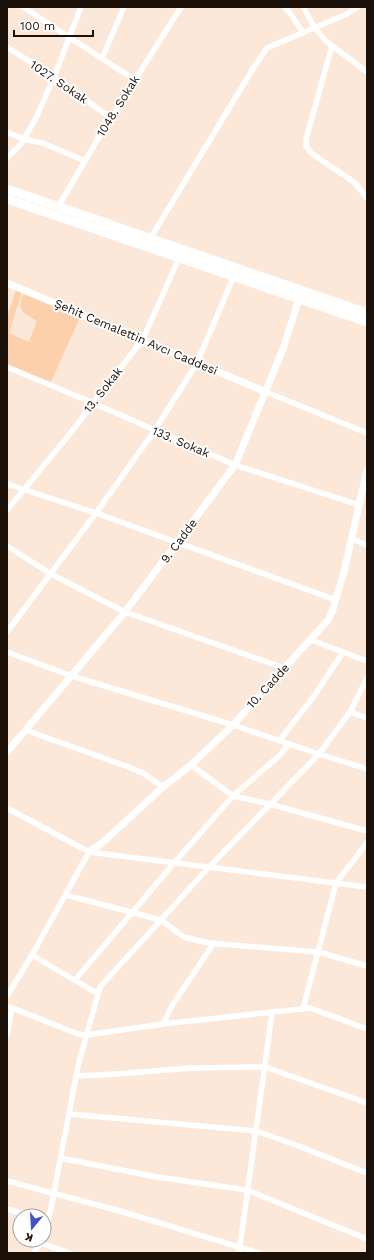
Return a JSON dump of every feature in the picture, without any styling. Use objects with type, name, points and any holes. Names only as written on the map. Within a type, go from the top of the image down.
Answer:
[{"type":"highway","points":[[7,189],[367,313]]},
{"type":"highway","points":[[7,199],[367,322]]},
{"type":"street","points":[[7,158],[21,144],[36,118],[54,77],[81,7]]},
{"type":"street","points":[[102,58],[124,7]]},
{"type":"street","name":"1048. Sokak","points":[[58,207],[111,118],[181,7]]},
{"type":"street","points":[[284,7],[303,33]]},
{"type":"street","points":[[304,7],[314,28],[326,41],[367,72]]},
{"type":"street","points":[[150,238],[254,67],[268,48],[347,14],[358,7]]},
{"type":"street","points":[[27,8],[135,80]]},
{"type":"street","points":[[332,46],[306,139],[306,146],[311,153],[354,182],[367,198]]},
{"type":"street","name":"1027. Sokak","points":[[7,47],[54,77],[111,118]]},
{"type":"street","points":[[7,132],[23,139],[43,143],[85,161]]},
{"type":"street","name":"13. Sokak","points":[[7,510],[143,339],[180,258]]},
{"type":"street","points":[[7,632],[96,513],[155,430],[197,362],[234,276]]},
{"type":"street","name":"Şehit Cemalettin Avcı Caddesi","points":[[7,283],[266,392]]},
{"type":"street","name":"9. Cadde","points":[[7,752],[125,612],[236,465],[283,349],[299,299]]},
{"type":"street","name":"133. Sokak","points":[[7,367],[236,465],[359,505]]},
{"type":"street","points":[[266,392],[367,433]]},
{"type":"street","name":"10. Cadde","points":[[89,852],[190,765],[233,725],[328,620],[336,600],[352,539],[367,470]]},
{"type":"street","points":[[7,484],[96,513],[336,600]]},
{"type":"street","points":[[352,539],[367,545]]},
{"type":"street","points":[[7,546],[51,574],[125,612],[284,668]]},
{"type":"street","points":[[311,640],[367,661]]},
{"type":"street","points":[[7,652],[72,676],[233,725],[367,769]]},
{"type":"street","points":[[279,741],[314,696],[343,652]]},
{"type":"street","points":[[50,1208],[54,1194],[76,1076],[100,987],[209,867],[319,754],[350,712],[367,678]]},
{"type":"street","points":[[350,712],[367,718]]},
{"type":"street","points":[[25,730],[143,773],[163,787]]},
{"type":"street","points":[[75,980],[131,912],[233,796],[280,755],[289,744]]},
{"type":"street","points":[[190,765],[233,796],[270,804],[367,831]]},
{"type":"street","points":[[7,808],[89,852],[367,887]]},
{"type":"street","points":[[303,1008],[336,883],[367,842]]},
{"type":"street","points":[[7,996],[32,955],[89,852]]},
{"type":"street","points":[[66,895],[161,920],[184,937],[214,943],[318,952],[367,966]]},
{"type":"street","points":[[163,1024],[173,1004],[214,943]]},
{"type":"street","points":[[32,955],[98,994]]},
{"type":"street","points":[[7,1035],[10,1008],[78,1034],[87,1035],[163,1024],[272,1013],[303,1008],[310,1008],[367,1029]]},
{"type":"street","points":[[239,1250],[272,1013]]},
{"type":"street","points":[[76,1076],[191,1068],[265,1067],[367,1103]]},
{"type":"street","points":[[69,1114],[256,1131],[367,1173]]},
{"type":"street","points":[[60,1158],[157,1177],[248,1190],[367,1239]]},
{"type":"street","points":[[7,1181],[120,1211],[239,1250],[259,1253]]},
{"type":"street","points":[[52,1246],[70,1253]]},
{"type":"shaded area","points":[[16,290],[22,292],[9,333],[29,342],[37,321],[24,313],[21,308],[24,293],[80,317],[51,382],[7,365],[7,311],[9,311]]}]
